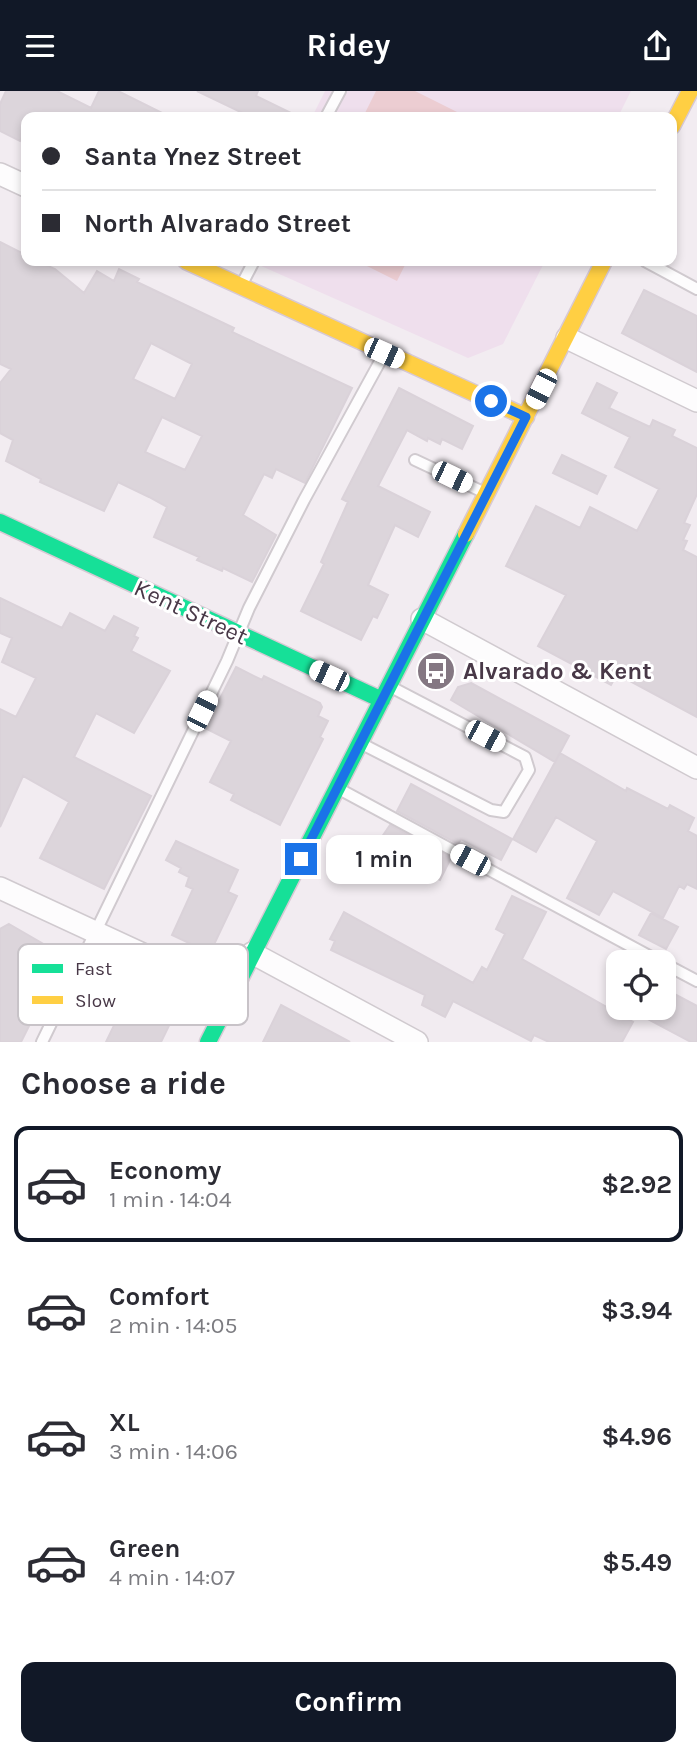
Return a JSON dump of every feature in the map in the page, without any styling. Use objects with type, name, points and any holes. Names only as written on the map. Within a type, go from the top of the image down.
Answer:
[{"type":"main road","points":[[677,116],[690,91]]},
{"type":"main road","points":[[197,266],[526,417]]},
{"type":"main road","points":[[248,961],[338,789],[602,266]]},
{"type":"main road","name":"Kent Street","points":[[0,523],[238,634],[385,693]]},
{"type":"main road","points":[[208,1042],[216,1025]]},
{"type":"street","points":[[0,174],[21,184]]},
{"type":"street","points":[[567,338],[697,401]]},
{"type":"street","points":[[422,619],[697,768]]},
{"type":"street","points":[[0,888],[120,944]]},
{"type":"street","points":[[252,953],[417,1042]]},
{"type":"lane","points":[[329,112],[340,91]]},
{"type":"lane","points":[[241,287],[252,266]]},
{"type":"lane","points":[[654,266],[697,289]]},
{"type":"lane","points":[[88,944],[304,500],[384,353]]},
{"type":"lane","points":[[415,460],[487,493]]},
{"type":"lane","points":[[360,743],[491,810],[504,812],[529,770],[525,757],[385,693]]},
{"type":"lane","points":[[338,789],[639,950]]},
{"type":"lane","points":[[676,970],[697,981]]},
{"type":"lane","points":[[42,1042],[50,1025]]},
{"type":"shaded area","points":[[325,91],[631,91],[620,112],[314,112]]},
{"type":"shaded area","points":[[376,91],[415,91],[457,112],[366,112]]},
{"type":"shaded area","points":[[261,266],[542,266],[503,344],[468,358]]},
{"type":"shaded area","points":[[367,266],[404,266],[397,281]]},
{"type":"building","points":[[6,91],[57,91],[91,108],[99,91],[118,91],[160,112],[21,112],[20,141],[0,131],[0,104]]},
{"type":"building","points":[[197,91],[258,91],[256,96],[289,112],[241,112]]},
{"type":"building","points":[[0,242],[21,252],[21,266],[48,266],[84,293],[97,271],[114,281],[119,269],[139,279],[137,282],[234,328],[232,332],[352,388],[305,483],[276,469],[272,478],[264,474],[243,515],[276,535],[252,582],[223,568],[222,571],[197,560],[199,557],[154,537],[167,507],[149,497],[118,482],[104,511],[40,482],[41,479],[6,461],[13,440],[0,433],[0,383],[11,369],[0,364]],"holes":[[[151,343],[192,364],[175,399],[133,379]],[[162,417],[202,436],[185,470],[145,452]]]},
{"type":"building","points":[[644,290],[697,316],[697,372],[622,333]]},
{"type":"building","points":[[597,383],[617,393],[609,408],[650,427],[653,420],[675,430],[672,436],[697,448],[697,494],[684,523],[690,525],[683,540],[687,541],[683,550],[697,557],[697,717],[617,674],[611,685],[538,646],[566,595],[506,566],[536,506],[580,528],[590,507],[637,531],[659,489],[615,467],[630,437],[582,413]]},
{"type":"building","points":[[399,388],[473,426],[462,449],[442,439],[440,444],[428,438],[427,441],[407,430],[378,486],[430,512],[418,537],[395,525],[368,585],[388,595],[377,618],[373,616],[361,640],[301,611],[324,564],[321,562],[348,502],[342,499]]},
{"type":"building","points":[[562,455],[606,476],[597,494],[553,473]]},
{"type":"building","points":[[0,598],[62,628],[70,613],[105,631],[114,616],[138,628],[134,636],[138,638],[131,651],[170,671],[134,733],[96,713],[74,757],[151,796],[104,889],[40,858],[69,802],[23,776],[0,827],[0,709],[16,717],[36,678],[2,662],[12,638],[0,633]]},
{"type":"building","points":[[236,667],[262,680],[264,676],[320,703],[322,707],[318,716],[328,721],[320,737],[323,739],[280,825],[231,800],[234,794],[210,782],[231,741],[205,728]]},
{"type":"building","points":[[471,683],[569,736],[555,762],[451,700],[458,687]]},
{"type":"building","points":[[560,753],[626,791],[627,788],[668,809],[670,805],[694,818],[688,831],[697,836],[697,889],[687,884],[684,889],[679,886],[663,918],[613,891],[599,915],[567,898],[597,841],[556,817],[536,852],[513,839]]},
{"type":"building","points":[[411,784],[512,839],[501,860],[461,839],[458,844],[397,811]]},
{"type":"building","points":[[390,825],[451,858],[440,880],[415,867],[411,874],[371,853]]},
{"type":"building","points":[[176,841],[238,870],[228,892],[237,896],[214,944],[191,944],[172,935],[193,889],[186,886],[189,877],[179,872],[181,868],[166,860]]},
{"type":"building","points":[[512,896],[546,912],[522,959],[606,1007],[606,1020],[633,1022],[622,1042],[549,1042],[534,1035],[531,1041],[453,1001],[445,1017],[422,1005],[425,995],[331,950],[335,941],[330,939],[344,912],[473,983],[482,967],[487,970],[505,934],[496,929]]},
{"type":"building","points":[[651,913],[678,927],[666,949],[639,935]]},
{"type":"building","points":[[9,924],[43,944],[18,944],[18,1025],[30,1025],[21,1042],[0,1042],[0,929]]},
{"type":"building","points":[[676,995],[697,1006],[697,1042],[691,1042],[650,1020],[676,1020]]},
{"type":"building","points":[[281,1005],[350,1042],[263,1042]]},
{"type":"building","points":[[114,1025],[169,1025],[161,1042],[106,1042]]},
{"type":"traffic: fast","points":[[0,522],[382,700]]},
{"type":"traffic: fast","points":[[248,963],[466,534]]},
{"type":"traffic: fast","points":[[208,1042],[217,1025]]},
{"type":"traffic: slow","points":[[677,116],[690,91]]},
{"type":"traffic: slow","points":[[197,266],[526,417]]},
{"type":"traffic: slow","points":[[466,534],[601,266]]},
{"type":"place","name":"Alvarado & Kent","points":[[436,671]]},
{"type":"route","points":[[301,859],[526,417],[491,401]]}]
